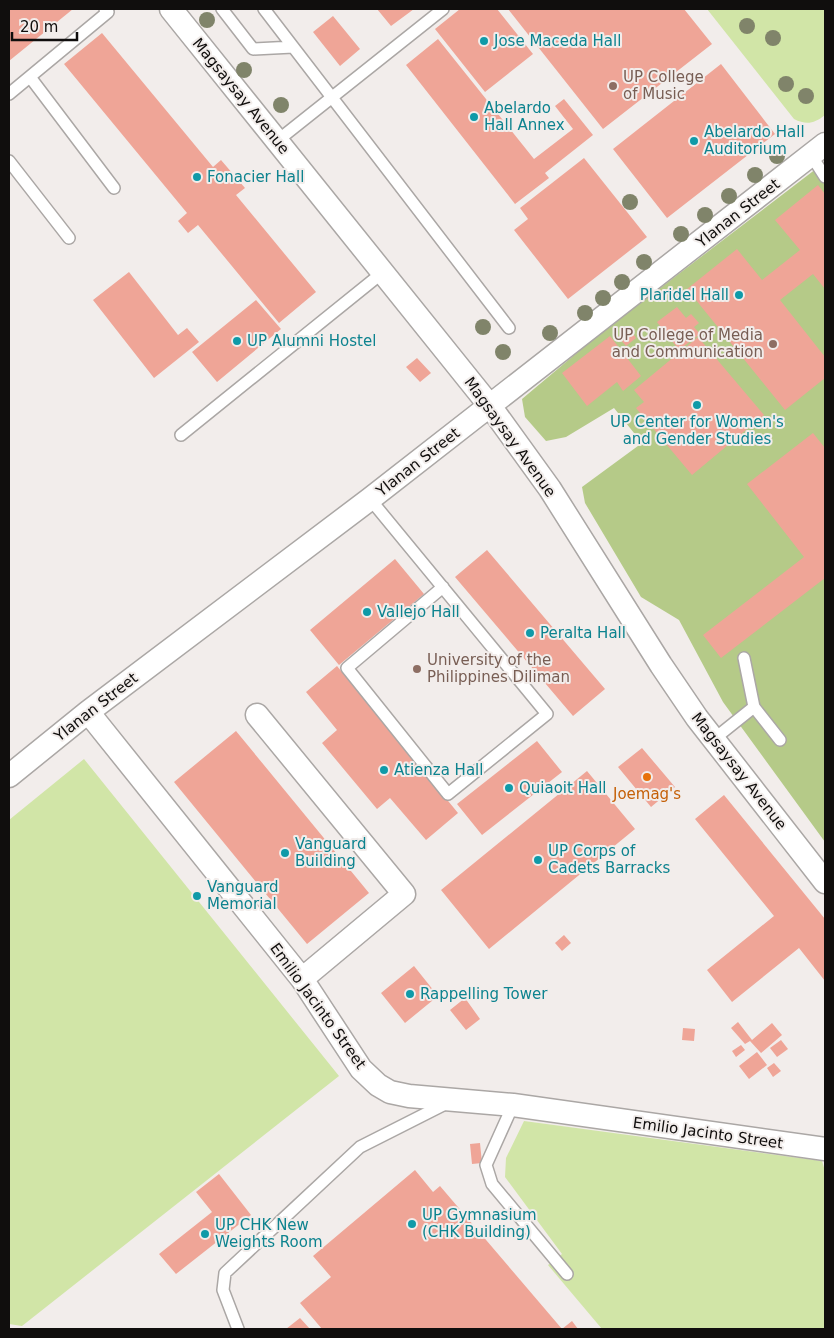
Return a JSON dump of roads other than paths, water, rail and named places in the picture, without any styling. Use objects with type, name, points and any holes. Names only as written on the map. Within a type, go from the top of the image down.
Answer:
[{"type":"street","name":"Magsaysay Avenue","points":[[172,9],[490,406],[550,489],[661,665],[697,718],[825,882]]},
{"type":"street","name":"Ylanan Street","points":[[9,776],[88,712],[370,499],[818,150]]},
{"type":"street","name":"Emilio Jacinto Street","points":[[88,712],[302,979],[361,1069],[378,1085],[390,1092],[514,1105],[825,1149]]},
{"type":"street","points":[[257,715],[404,894],[302,979]]},
{"type":"lane","points":[[9,94],[108,12],[105,9]]},
{"type":"lane","points":[[222,9],[253,49],[293,48]]},
{"type":"lane","points":[[264,9],[509,328]]},
{"type":"lane","points":[[277,141],[443,9]]},
{"type":"lane","points":[[30,76],[114,188]]},
{"type":"lane","points":[[818,150],[825,177]]},
{"type":"lane","points":[[9,162],[69,238]]},
{"type":"lane","points":[[181,435],[382,273]]},
{"type":"lane","points":[[370,499],[443,587],[547,714],[448,794],[347,668],[443,587]]},
{"type":"lane","points":[[744,658],[754,707],[780,740]]},
{"type":"lane","points":[[714,739],[754,707]]},
{"type":"lane","points":[[238,1329],[223,1290],[226,1273],[360,1147],[453,1100]]},
{"type":"lane","points":[[514,1105],[486,1165],[492,1184],[567,1274]]},
{"type":"place","name":"Jose Maceda Hall","points":[[484,41]]},
{"type":"place","name":"UP College of Music","points":[[613,86]]},
{"type":"place","name":"Abelardo Hall Annex","points":[[474,117]]},
{"type":"place","name":"Abelardo Hall Auditorium","points":[[694,141]]},
{"type":"place","name":"Fonacier Hall","points":[[197,177]]},
{"type":"place","name":"Plaridel Hall","points":[[739,295]]},
{"type":"place","name":"UP Alumni Hostel","points":[[237,341]]},
{"type":"place","name":"UP College of Media and Communication","points":[[773,344]]},
{"type":"place","name":"UP Center for Women's and Gender Studies","points":[[697,405]]},
{"type":"place","name":"Vallejo Hall","points":[[367,612]]},
{"type":"place","name":"Peralta Hall","points":[[530,633]]},
{"type":"place","name":"University of the Philippines Diliman","points":[[417,669]]},
{"type":"place","name":"Atienza Hall","points":[[384,770]]},
{"type":"place","name":"Joemag's","points":[[647,777]]},
{"type":"place","name":"Quiaoit Hall","points":[[509,788]]},
{"type":"place","name":"Vanguard Building","points":[[285,853]]},
{"type":"place","name":"UP Corps of Cadets Barracks","points":[[538,860]]},
{"type":"place","name":"Vanguard Memorial","points":[[197,896]]},
{"type":"place","name":"Rappelling Tower","points":[[410,994]]},
{"type":"place","name":"UP Gymnasium (CHK Building)","points":[[412,1224]]},
{"type":"place","name":"UP CHK New Weights Room","points":[[205,1234]]}]
